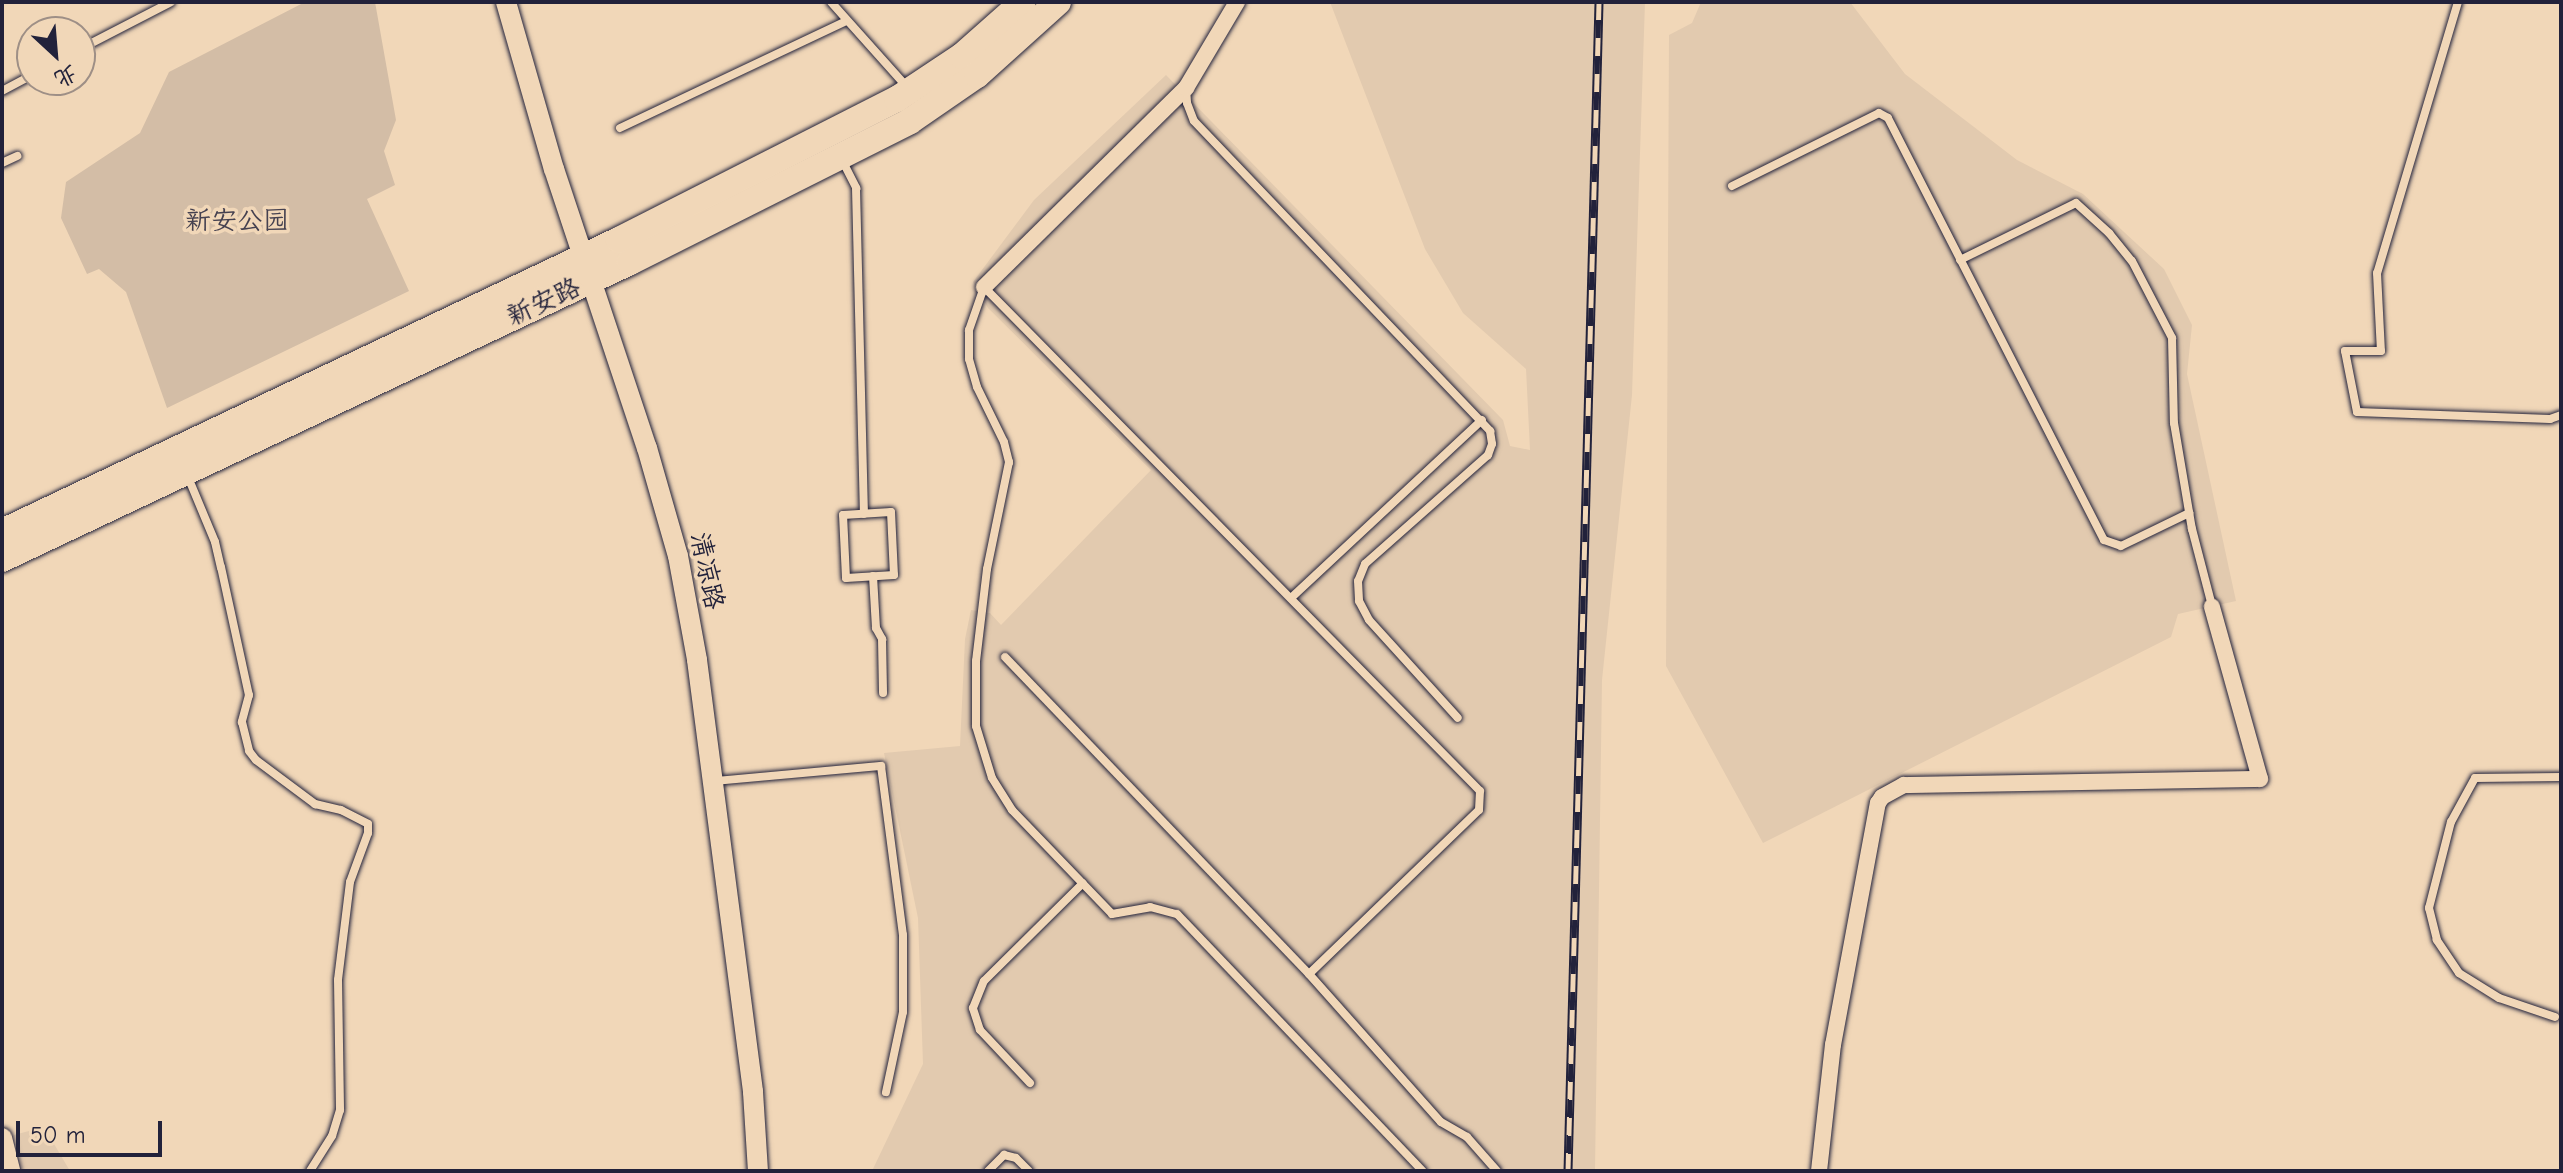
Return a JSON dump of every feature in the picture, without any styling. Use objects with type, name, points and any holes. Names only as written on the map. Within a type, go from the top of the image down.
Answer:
[{"type":"main road","name":"新安路","points":[[2,559],[186,472],[586,269],[910,91],[962,56],[1023,2]]},
{"type":"main road","name":"新安路","points":[[2,532],[840,156],[944,99],[1004,53],[1058,2]]},
{"type":"street","name":"清凉路","points":[[506,2],[586,269],[647,448],[678,556],[697,660],[753,1092],[758,1171]]},
{"type":"street","points":[[984,287],[1186,88],[1237,2]]},
{"type":"street","points":[[1819,1171],[1833,1045],[1882,797],[1904,785],[2260,779],[2212,607]]},
{"type":"street","points":[[2,1138],[10,1171]]},
{"type":"lane","points":[[96,41],[171,2]]},
{"type":"lane","points":[[831,2],[910,91]]},
{"type":"lane","points":[[2458,2],[2377,273],[2381,351],[2345,351],[2357,412],[2550,419],[2561,415]]},
{"type":"lane","points":[[620,128],[846,21]]},
{"type":"lane","points":[[1186,88],[1187,103],[1194,121],[1482,420],[1492,438],[1488,455],[1365,564],[1357,590],[1369,620],[1458,718]]},
{"type":"lane","points":[[1732,186],[1879,113],[1888,118],[2104,540],[2121,546],[2189,513]]},
{"type":"lane","points":[[2,163],[17,156]]},
{"type":"lane","points":[[840,156],[856,188],[864,514]]},
{"type":"lane","points":[[1960,260],[2076,203],[2109,233],[2132,261],[2172,338],[2172,404],[2189,513],[2212,607]]},
{"type":"lane","points":[[1309,974],[1479,810],[1481,798],[1476,785],[984,287],[969,330],[969,359],[977,387],[1004,442],[1009,462],[980,613],[976,726],[985,760],[1002,795],[1112,914],[1150,907],[1177,914],[1423,1171]]},
{"type":"lane","points":[[1291,598],[1482,420]]},
{"type":"lane","points":[[186,472],[218,555],[249,695],[242,722],[249,751],[256,760],[315,804],[341,810],[368,824],[368,833],[350,882],[338,980],[340,1110],[332,1136],[310,1171]]},
{"type":"lane","points":[[891,512],[894,575],[873,576],[846,578],[843,515],[891,512]]},
{"type":"lane","points":[[873,576],[876,628],[882,639],[883,693]]},
{"type":"lane","points":[[1005,657],[1309,974],[1441,1122],[1467,1137],[1497,1171]]},
{"type":"lane","points":[[711,782],[881,766],[903,935],[903,1012],[886,1092]]},
{"type":"lane","points":[[2555,1017],[2499,998],[2459,973],[2437,940],[2429,908],[2451,822],[2475,778],[2561,777]]},
{"type":"lane","points":[[1030,1083],[980,1030],[975,1022],[976,1000],[992,972],[1083,883]]},
{"type":"lane","points":[[988,1171],[1004,1155],[1016,1158],[1029,1171]]},
{"type":"shaded area","points":[[1330,2],[1645,2],[1632,395],[1602,680],[1595,1171],[872,1171],[923,1064],[918,918],[884,753],[960,746],[965,639],[971,610],[990,613],[1001,625],[1151,470],[988,308],[973,282],[1034,200],[1166,75],[1503,420],[1510,446],[1530,450],[1526,369],[1463,313],[1425,249]]},
{"type":"shaded area","points":[[1701,2],[1850,2],[1905,74],[2017,160],[2083,194],[2164,269],[2192,325],[2187,374],[2236,601],[2178,614],[2171,637],[1763,843],[1666,666],[1669,35],[1692,23]]},
{"type":"shaded area","points":[[44,1127],[70,1171],[23,1171],[14,1135]]},
{"type":"green space","name":"新安公园","points":[[305,2],[375,2],[396,120],[384,151],[395,185],[367,199],[409,291],[167,408],[126,292],[99,269],[87,274],[61,218],[66,182],[140,133],[169,72]]},
{"type":"railway","points":[[1568,1171],[1599,2]]}]
